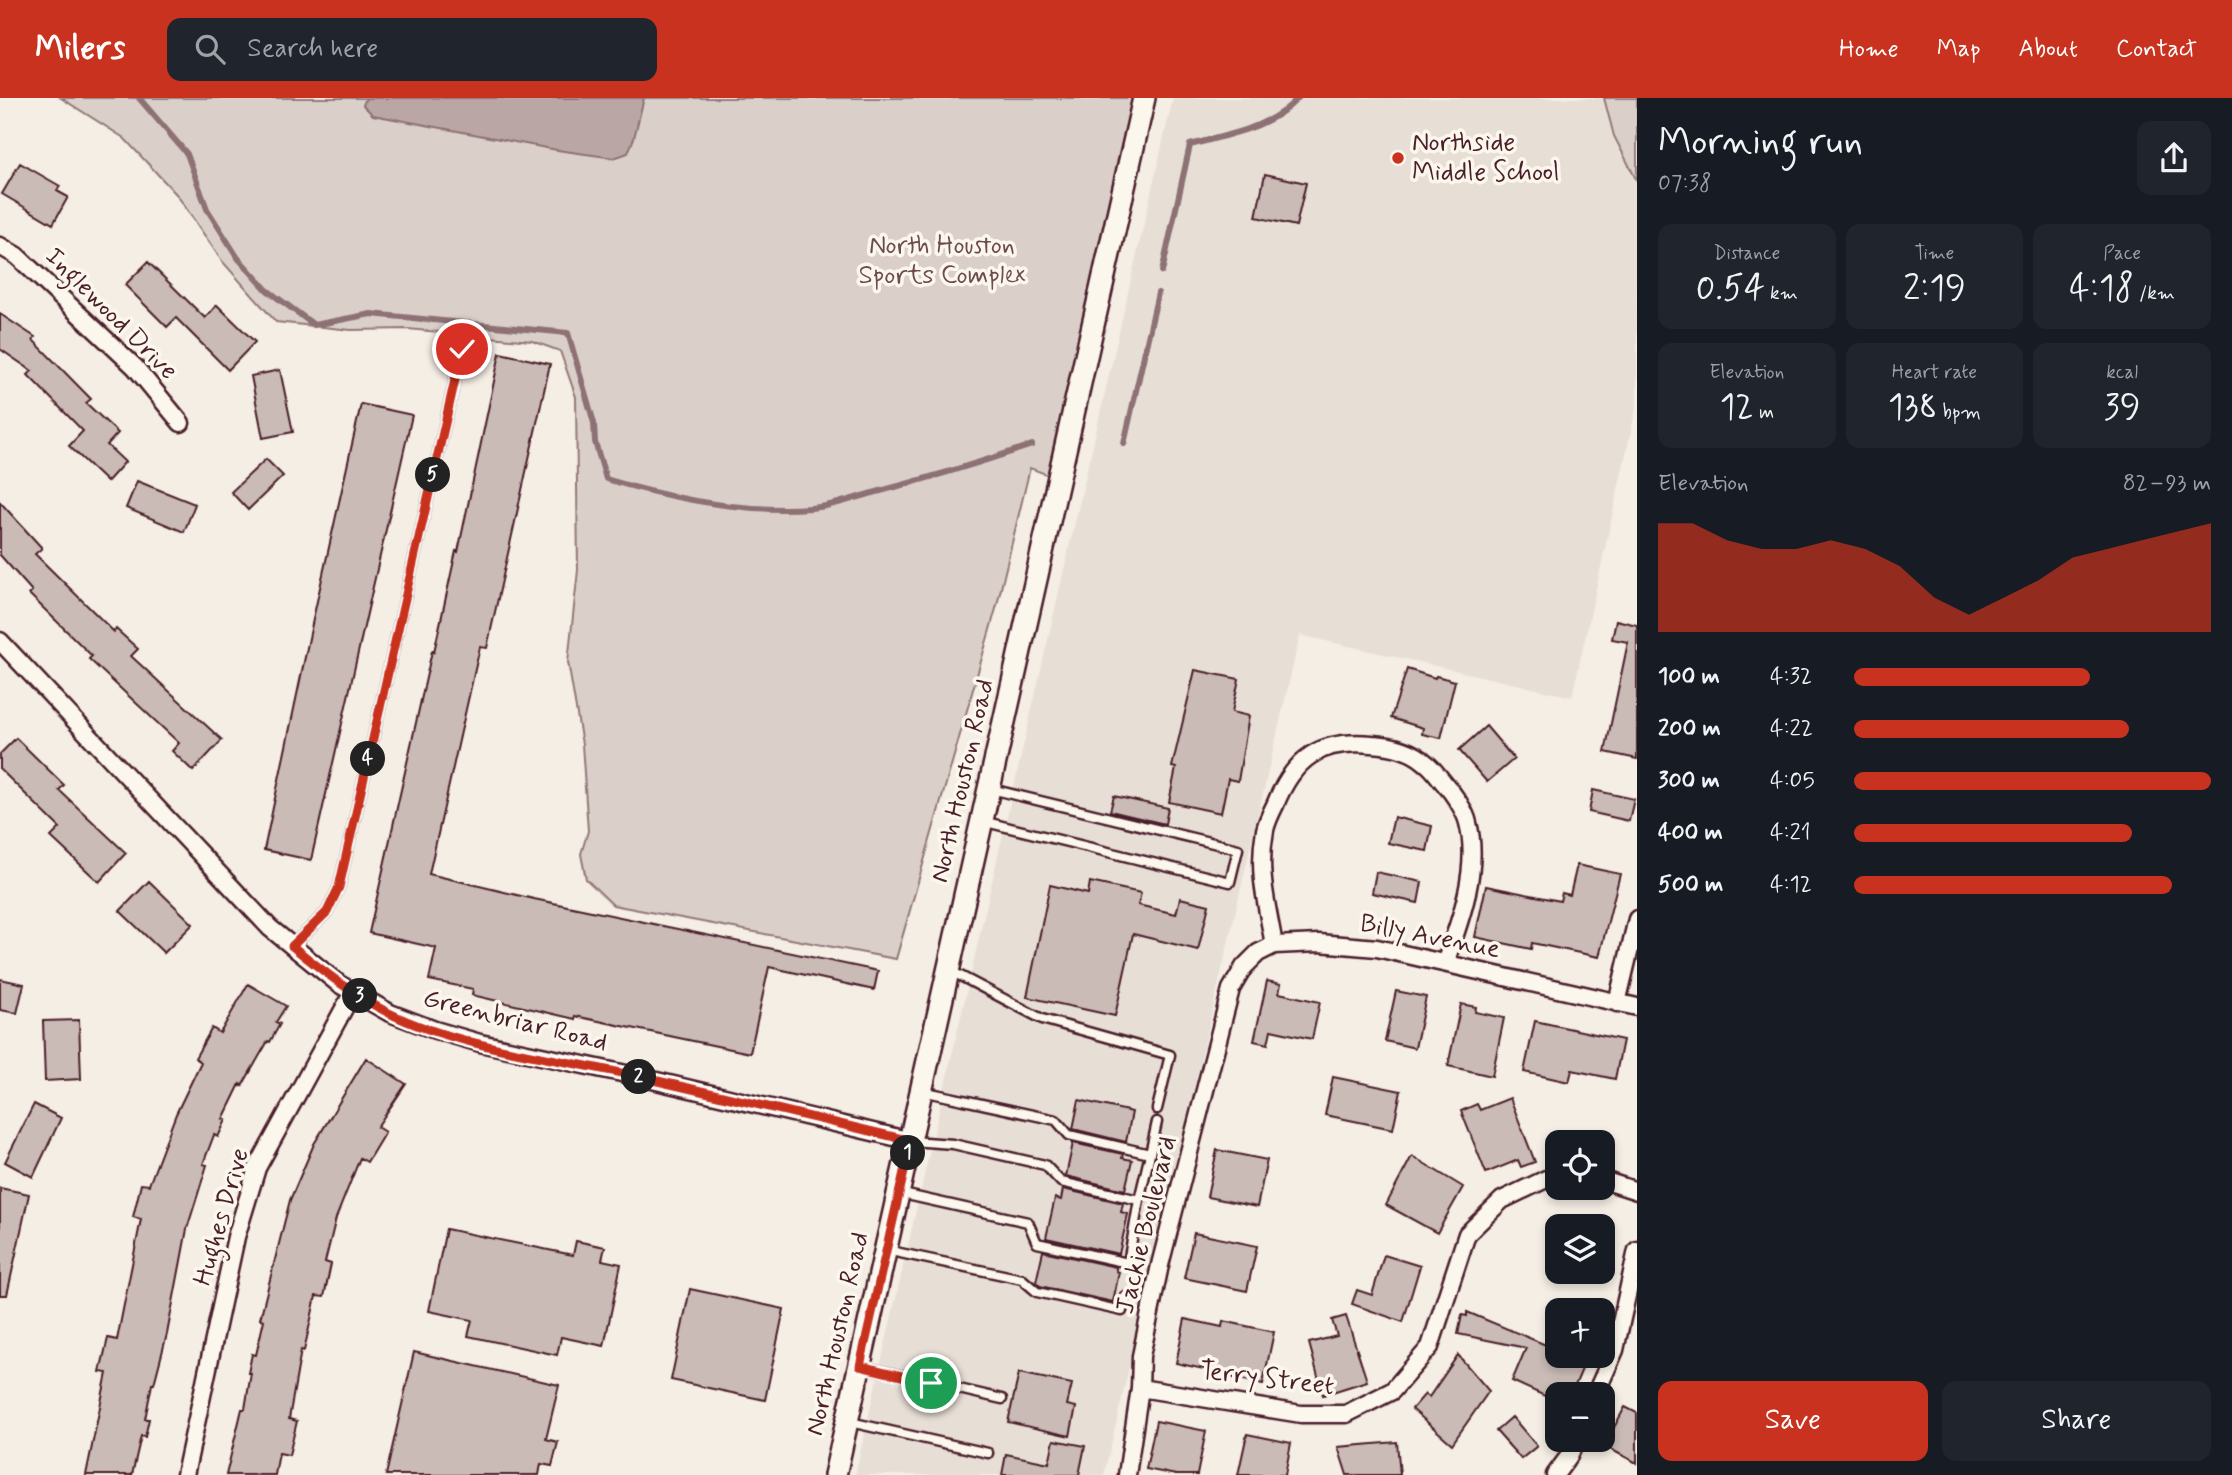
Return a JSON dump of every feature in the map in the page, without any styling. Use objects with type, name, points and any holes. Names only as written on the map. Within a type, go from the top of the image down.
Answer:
[{"type":"street","name":"North Houston Road","points":[[835,1475],[1144,98]]},
{"type":"street","name":"Inglewood Drive","points":[[0,246],[17,256],[126,358],[181,423]]},
{"type":"street","name":"Greenbriar Road","points":[[0,641],[270,928],[339,984],[390,1013],[480,1043],[631,1075],[911,1141]]},
{"type":"street","points":[[1273,945],[1263,895],[1261,858],[1266,827],[1284,782],[1302,761],[1325,747],[1352,742],[1382,745],[1410,752],[1426,762],[1450,790],[1468,822],[1471,851],[1468,885],[1445,963]]},
{"type":"street","points":[[1617,1003],[1637,919]]},
{"type":"street","name":"Billy Avenue","points":[[1273,945],[1319,943],[1377,947],[1637,1007]]},
{"type":"street","name":"Jackie Boulevard","points":[[1127,1475],[1140,1388],[1141,1356],[1160,1265],[1231,989],[1244,967],[1258,953],[1273,945]]},
{"type":"street","name":"Hughes Drive","points":[[185,1475],[236,1237],[257,1168],[353,992]]},
{"type":"street","name":"Terry Street","points":[[1140,1388],[1301,1414],[1346,1414],[1392,1391],[1430,1347],[1467,1234],[1502,1200],[1545,1179]]},
{"type":"street","points":[[1615,1185],[1637,1191]]},
{"type":"street","points":[[1601,1382],[1615,1350],[1637,1250]]},
{"type":"street","points":[[1555,1475],[1571,1452]]},
{"type":"lane","points":[[292,946],[327,912],[339,887],[462,349]]},
{"type":"lane","points":[[982,821],[1230,882],[1238,849],[990,788]]},
{"type":"lane","points":[[949,970],[1042,1019],[1170,1055],[1157,1109]]},
{"type":"lane","points":[[922,1091],[1056,1121],[1069,1135],[1150,1154]]},
{"type":"lane","points":[[898,1193],[1028,1222],[1037,1243],[1128,1263],[1157,1122]]},
{"type":"lane","points":[[911,1141],[953,1144],[1045,1165],[1061,1182],[1139,1200]]},
{"type":"lane","points":[[886,1250],[1022,1279],[1037,1292],[1122,1311],[1125,1297]]},
{"type":"lane","points":[[860,1366],[1002,1399]]},
{"type":"lane","points":[[847,1422],[988,1453]]},
{"type":"shaded area","points":[[366,98],[644,98],[628,153],[614,158],[557,150],[373,115],[363,105]]},
{"type":"shaded area","points":[[1173,98],[1637,98],[1637,404],[1572,697],[1300,635],[1104,1475],[855,1475]]},
{"type":"green space","name":"North Houston Sports Complex","points":[[61,98],[1144,98],[1059,479],[1030,468],[997,605],[896,959],[613,905],[586,879],[581,854],[588,831],[582,744],[568,662],[578,570],[576,397],[560,351],[532,341],[408,329],[351,330],[276,322],[222,261],[177,195],[124,138]]},
{"type":"green space","points":[[1604,98],[1637,98],[1637,181],[1614,136]]},
{"type":"building","points":[[20,163],[60,186],[57,191],[68,197],[53,224],[2,194]]},
{"type":"building","points":[[1265,174],[1306,183],[1296,226],[1256,217]]},
{"type":"building","points":[[148,262],[205,318],[217,305],[255,342],[228,370],[176,318],[167,327],[125,285]]},
{"type":"building","points":[[0,314],[35,337],[33,340],[91,399],[86,403],[118,433],[107,445],[125,462],[107,482],[69,446],[83,431],[28,375],[32,371],[0,349]]},
{"type":"building","points":[[500,353],[550,364],[487,648],[480,647],[429,874],[534,899],[878,971],[874,990],[769,967],[750,1053],[575,1016],[575,1019],[472,995],[473,989],[429,980],[436,948],[369,933],[432,651],[434,652],[456,551],[458,552]]},
{"type":"building","points":[[280,370],[293,432],[263,438],[251,376]]},
{"type":"building","points":[[361,404],[412,415],[311,860],[264,850]]},
{"type":"building","points":[[266,459],[283,476],[248,510],[231,492]]},
{"type":"building","points":[[137,481],[195,504],[184,532],[126,508]]},
{"type":"building","points":[[0,502],[42,548],[35,554],[114,632],[116,629],[138,649],[131,656],[222,740],[193,771],[172,751],[179,743],[89,659],[92,656],[29,594],[32,591],[0,555]]},
{"type":"building","points":[[1616,620],[1637,625],[1637,759],[1605,752],[1628,642],[1612,639]]},
{"type":"building","points":[[1407,669],[1455,681],[1441,738],[1422,734],[1423,728],[1391,718]]},
{"type":"building","points":[[1195,670],[1239,679],[1232,712],[1249,716],[1238,781],[1228,779],[1221,813],[1169,802],[1176,768],[1172,767]]},
{"type":"building","points":[[1486,726],[1514,759],[1487,782],[1459,750]]},
{"type":"building","points":[[16,738],[64,785],[59,790],[126,853],[99,882],[51,837],[60,828],[0,769],[0,754]]},
{"type":"building","points":[[1593,790],[1634,799],[1629,821],[1589,812]]},
{"type":"building","points":[[1114,796],[1168,808],[1165,824],[1110,811]]},
{"type":"building","points":[[1394,817],[1432,826],[1427,851],[1388,843]]},
{"type":"building","points":[[1577,865],[1620,874],[1599,957],[1532,943],[1531,949],[1475,937],[1486,886],[1560,901],[1562,893],[1570,895]]},
{"type":"building","points":[[1376,872],[1422,882],[1418,903],[1372,893]]},
{"type":"building","points":[[149,881],[193,924],[164,953],[120,911]]},
{"type":"building","points":[[1090,882],[1141,893],[1138,905],[1176,914],[1180,898],[1209,905],[1198,950],[1133,934],[1115,1016],[1027,997],[1050,885],[1088,894]]},
{"type":"building","points":[[0,979],[24,984],[17,1013],[0,1010]]},
{"type":"building","points":[[1267,981],[1281,984],[1279,993],[1320,1002],[1312,1039],[1271,1030],[1268,1044],[1254,1041]]},
{"type":"building","points":[[248,984],[286,1006],[276,1022],[280,1024],[270,1042],[268,1041],[242,1086],[240,1084],[223,1119],[226,1120],[218,1137],[214,1135],[203,1164],[207,1165],[187,1229],[167,1334],[152,1384],[145,1419],[149,1419],[145,1437],[141,1436],[132,1475],[86,1475],[107,1373],[100,1372],[108,1338],[117,1340],[141,1219],[133,1217],[141,1184],[149,1185],[176,1114],[201,1062],[195,1058],[212,1028],[220,1033]]},
{"type":"building","points":[[1396,991],[1426,997],[1415,1048],[1385,1041]]},
{"type":"building","points":[[1461,1004],[1476,1007],[1475,1012],[1504,1018],[1492,1076],[1448,1066]]},
{"type":"building","points":[[79,1020],[81,1079],[45,1081],[43,1021]]},
{"type":"building","points":[[1535,1021],[1623,1040],[1615,1079],[1572,1070],[1569,1082],[1524,1072]]},
{"type":"building","points":[[366,1058],[406,1084],[377,1127],[385,1132],[367,1162],[360,1158],[336,1218],[325,1262],[331,1264],[324,1297],[316,1296],[304,1351],[301,1350],[289,1419],[297,1421],[289,1455],[279,1453],[275,1475],[226,1475],[242,1409],[245,1409],[252,1354],[256,1355],[264,1320],[260,1319],[290,1200],[314,1144]]},
{"type":"building","points":[[1333,1077],[1401,1091],[1393,1129],[1325,1115]]},
{"type":"building","points":[[1510,1098],[1535,1162],[1521,1167],[1518,1160],[1486,1173],[1461,1111],[1477,1104],[1480,1110]]},
{"type":"building","points":[[1079,1100],[1132,1112],[1126,1142],[1073,1129]]},
{"type":"building","points":[[34,1104],[61,1118],[33,1177],[5,1162]]},
{"type":"building","points":[[1073,1143],[1123,1154],[1122,1158],[1132,1160],[1125,1190],[1066,1176]]},
{"type":"building","points":[[1217,1150],[1267,1160],[1257,1207],[1207,1197]]},
{"type":"building","points":[[1412,1156],[1463,1187],[1437,1233],[1386,1205]]},
{"type":"building","points":[[0,1188],[29,1194],[7,1295],[0,1295]]},
{"type":"building","points":[[1063,1189],[1123,1203],[1121,1212],[1128,1214],[1119,1254],[1046,1238],[1055,1198],[1061,1200]]},
{"type":"building","points":[[446,1229],[573,1255],[576,1241],[605,1247],[602,1260],[621,1264],[604,1346],[561,1337],[557,1355],[468,1336],[472,1320],[429,1311]]},
{"type":"building","points":[[1194,1233],[1257,1246],[1247,1291],[1184,1278]]},
{"type":"building","points":[[1043,1251],[1116,1267],[1119,1272],[1113,1302],[1040,1286],[1036,1282]]},
{"type":"building","points":[[1384,1255],[1420,1266],[1403,1322],[1352,1304],[1357,1290],[1372,1295]]},
{"type":"building","points":[[690,1289],[784,1309],[765,1400],[671,1380]]},
{"type":"building","points":[[1467,1312],[1545,1345],[1545,1368],[1582,1368],[1577,1382],[1545,1382],[1545,1396],[1512,1381],[1526,1348],[1458,1334],[1462,1315],[1467,1316]]},
{"type":"building","points":[[1346,1316],[1367,1381],[1323,1395],[1309,1343],[1337,1336],[1332,1320]]},
{"type":"building","points":[[1185,1319],[1222,1327],[1223,1321],[1274,1332],[1263,1384],[1230,1377],[1229,1380],[1212,1377],[1213,1371],[1176,1363]]},
{"type":"building","points":[[414,1352],[559,1385],[546,1439],[558,1442],[552,1466],[541,1464],[539,1475],[386,1475]]},
{"type":"building","points":[[1458,1355],[1489,1391],[1452,1444],[1412,1409],[1425,1394],[1429,1397]]},
{"type":"building","points":[[1019,1373],[1072,1384],[1067,1405],[1076,1407],[1070,1436],[1008,1422]]},
{"type":"building","points":[[1625,1407],[1637,1413],[1637,1463],[1615,1452],[1615,1426]]},
{"type":"building","points":[[1512,1417],[1537,1446],[1521,1459],[1496,1431]]},
{"type":"building","points":[[1156,1421],[1206,1431],[1197,1475],[1176,1475],[1146,1469]]},
{"type":"building","points":[[1247,1434],[1291,1443],[1285,1475],[1238,1475]]},
{"type":"building","points":[[1054,1440],[1085,1446],[1079,1475],[1002,1475],[1006,1454],[1049,1463]]},
{"type":"building","points":[[1397,1442],[1400,1475],[1347,1475],[1338,1447]]},
{"type":"waterway","points":[[139,98],[187,154],[207,209],[238,258],[267,290],[314,325],[371,314],[568,333],[594,423],[595,442],[606,479],[656,493],[708,503],[760,508],[811,508],[913,482],[1032,445]]},
{"type":"waterway","points":[[1162,272],[1190,145],[1261,124],[1298,98]]},
{"type":"waterway","points":[[1124,444],[1158,293]]},
{"type":"place","name":"Northside Middle School","points":[[1398,158]]},
{"type":"route","points":[[462,349],[339,887],[327,912],[292,946],[339,984],[390,1013],[435,1030],[480,1043],[631,1075],[911,1141],[860,1366],[931,1383]]}]
